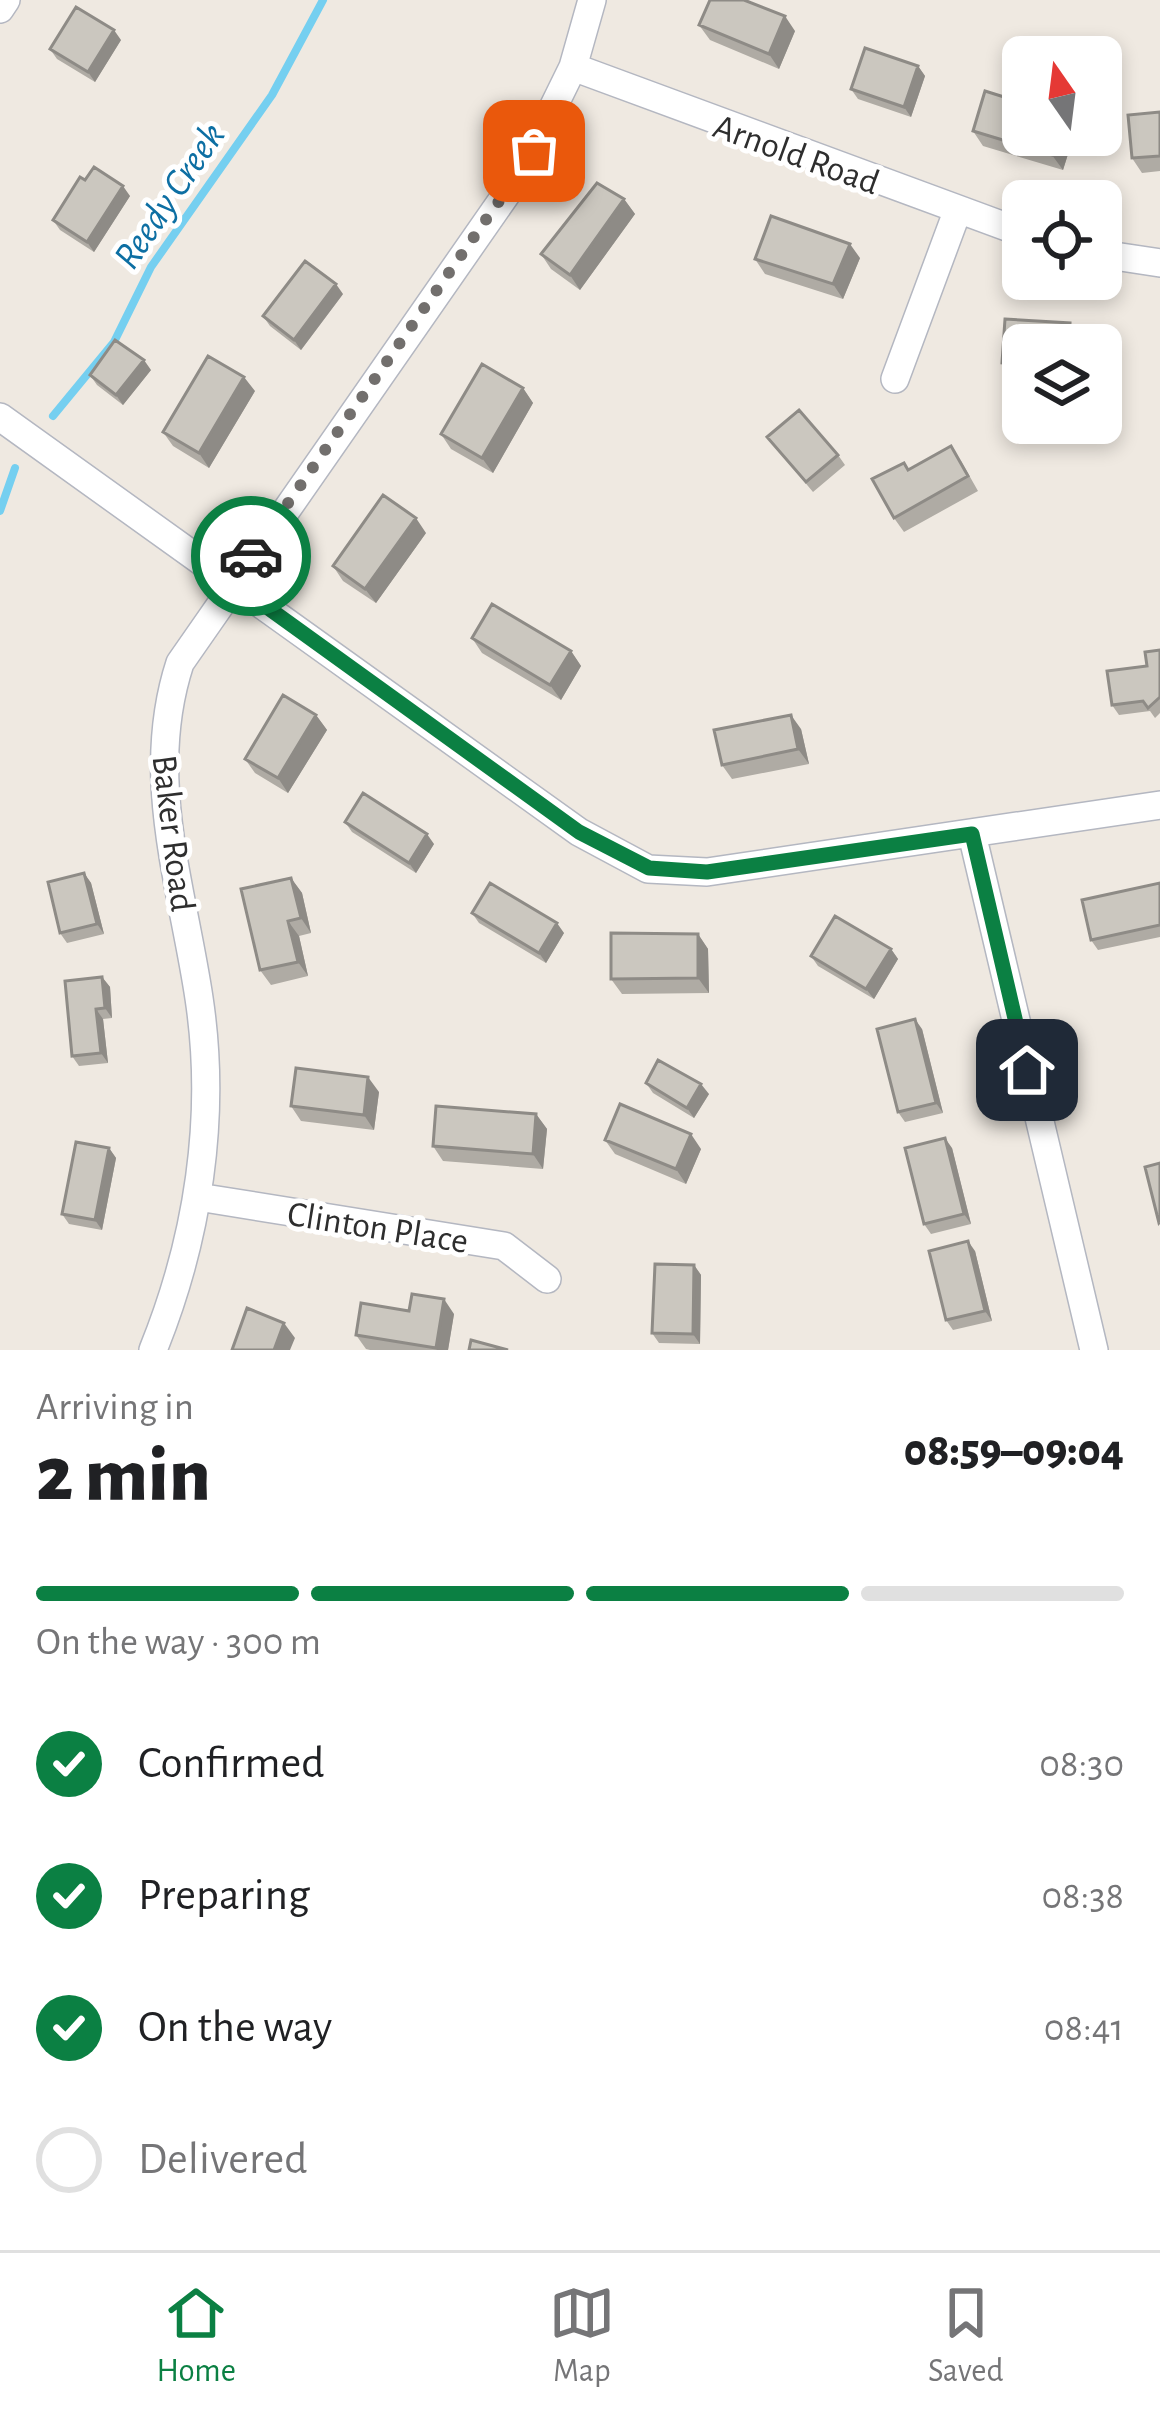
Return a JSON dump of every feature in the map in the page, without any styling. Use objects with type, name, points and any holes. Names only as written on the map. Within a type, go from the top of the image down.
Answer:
[{"type":"street","points":[[0,9],[6,0]]},
{"type":"street","name":"Baker Road","points":[[153,1350],[198,1196],[204,1052],[161,757],[180,663],[232,582],[508,192],[546,129],[573,68],[592,0]]},
{"type":"street","name":"Arnold Road","points":[[573,68],[1002,226]]},
{"type":"street","points":[[895,379],[957,212]]},
{"type":"street","points":[[1122,257],[1160,263]]},
{"type":"street","points":[[0,417],[620,857],[649,868],[707,872],[1160,806]]},
{"type":"street","points":[[972,834],[1094,1350]]},
{"type":"street","name":"Clinton Place","points":[[198,1196],[504,1246],[547,1279]]},
{"type":"building","points":[[710,0],[744,0],[785,16],[769,54],[699,25]]},
{"type":"building","points":[[76,7],[114,30],[88,72],[50,49]]},
{"type":"building","points":[[865,48],[918,66],[904,107],[851,89]]},
{"type":"building","points":[[985,91],[1002,96],[1002,140],[973,131]]},
{"type":"building","points":[[1160,112],[1160,156],[1132,158],[1128,115]]},
{"type":"building","points":[[94,167],[123,186],[87,242],[53,220],[80,177],[85,180]]},
{"type":"building","points":[[597,183],[624,199],[570,275],[541,254]]},
{"type":"building","points":[[771,216],[850,244],[833,284],[755,259]]},
{"type":"building","points":[[305,261],[336,284],[294,340],[263,316]]},
{"type":"building","points":[[1005,319],[1070,323],[1070,324],[1005,324]]},
{"type":"building","points":[[115,340],[144,360],[116,395],[90,375]]},
{"type":"building","points":[[208,356],[244,377],[199,453],[163,432]]},
{"type":"building","points":[[482,364],[523,388],[482,458],[441,434]]},
{"type":"building","points":[[799,410],[838,455],[806,482],[767,437]]},
{"type":"building","points":[[951,446],[968,476],[894,518],[872,479],[904,463],[908,470]]},
{"type":"building","points":[[383,495],[416,518],[365,589],[333,566]]},
{"type":"building","points":[[492,604],[571,651],[550,685],[472,638]]},
{"type":"building","points":[[1160,650],[1160,697],[1148,708],[1143,701],[1112,705],[1107,671],[1147,666],[1145,652]]},
{"type":"building","points":[[283,695],[316,715],[278,778],[245,759]]},
{"type":"building","points":[[791,715],[798,749],[722,765],[714,730]]},
{"type":"building","points":[[363,793],[427,834],[409,863],[345,822]]},
{"type":"building","points":[[84,873],[97,924],[60,933],[48,882]]},
{"type":"building","points":[[291,878],[301,918],[288,921],[298,962],[260,970],[241,889]]},
{"type":"building","points":[[490,883],[557,923],[539,953],[472,913]]},
{"type":"building","points":[[1160,883],[1160,925],[1091,940],[1082,900]]},
{"type":"building","points":[[835,916],[891,949],[866,989],[811,956]]},
{"type":"building","points":[[611,933],[698,934],[698,978],[611,979]]},
{"type":"building","points":[[102,977],[105,1008],[96,1009],[101,1053],[72,1056],[65,981]]},
{"type":"building","points":[[915,1019],[936,1103],[898,1112],[877,1029]]},
{"type":"building","points":[[658,1060],[701,1084],[687,1108],[646,1083]]},
{"type":"building","points":[[296,1068],[368,1077],[364,1115],[291,1106]]},
{"type":"building","points":[[620,1104],[691,1134],[676,1169],[605,1140]]},
{"type":"building","points":[[436,1106],[536,1114],[533,1154],[433,1146]]},
{"type":"building","points":[[945,1138],[964,1214],[924,1224],[905,1148]]},
{"type":"building","points":[[76,1142],[109,1148],[95,1220],[62,1214]]},
{"type":"building","points":[[1160,1163],[1160,1222],[1159,1223],[1145,1167]]},
{"type":"building","points":[[968,1241],[985,1311],[946,1320],[929,1251]]},
{"type":"building","points":[[655,1264],[694,1265],[693,1334],[652,1333]]},
{"type":"building","points":[[412,1294],[444,1299],[436,1348],[356,1335],[361,1303],[409,1311]]},
{"type":"building","points":[[247,1308],[284,1323],[274,1350],[232,1350]]},
{"type":"building","points":[[471,1340],[508,1350],[469,1350]]},
{"type":"waterway","name":"Reedy Creek","points":[[53,416],[114,342],[151,267],[272,95],[323,0]]},
{"type":"waterway","name":"Reedy Creek","points":[[0,511],[15,468]]},
{"type":"way so far","points":[[251,556],[534,151]]},
{"type":"route","points":[[251,556],[232,582],[620,857],[674,873],[707,872],[972,834],[1027,1070]]}]
